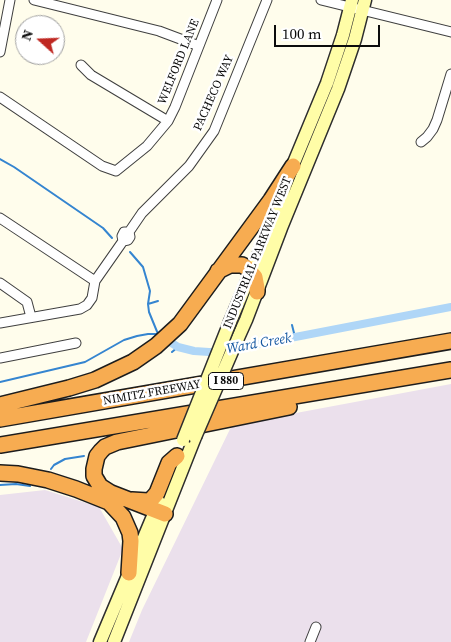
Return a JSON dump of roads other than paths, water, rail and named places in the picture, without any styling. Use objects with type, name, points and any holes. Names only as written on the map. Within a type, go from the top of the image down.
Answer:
[{"type":"highway","points":[[0,405],[95,380],[132,362],[156,346],[180,324],[271,200],[293,166]]},
{"type":"highway","points":[[218,271],[236,265],[247,268],[257,282],[256,292]]},
{"type":"highway","name":"NIMITZ FREEWAY","points":[[0,418],[451,341]]},
{"type":"highway","name":"I 880","points":[[0,426],[451,350]]},
{"type":"highway","name":"I 880","points":[[0,436],[451,361]]},
{"type":"highway","name":"NIMITZ FREEWAY","points":[[0,445],[451,370]]},
{"type":"highway","points":[[158,516],[100,486],[94,476],[94,469],[100,450],[111,444],[294,406],[378,382]]},
{"type":"highway","points":[[128,500],[151,500],[157,493],[169,463],[177,456]]},
{"type":"highway","points":[[0,474],[18,474],[48,480],[158,516]]},
{"type":"highway","points":[[108,501],[123,517],[130,533],[129,573]]},
{"type":"main road","name":"INDUSTRIAL PARKWAY WEST","points":[[100,642],[129,573],[158,516],[189,438],[230,322],[272,223],[335,60],[351,4]]},
{"type":"main road","name":"INDUSTRIAL PARKWAY WEST","points":[[114,642],[177,456],[189,438],[246,320],[281,228],[338,89],[364,5]]},
{"type":"street","points":[[0,52],[10,0]]},
{"type":"street","points":[[34,0],[66,4],[158,30],[199,46]]},
{"type":"street","name":"WELFORD LANE","points":[[0,97],[102,166],[116,171],[147,146],[168,120],[175,107],[217,0]]},
{"type":"street","name":"PACHECO WAY","points":[[0,323],[80,309],[87,305],[92,298],[95,281],[122,241],[124,232],[129,232],[142,213],[189,166],[214,131],[267,0]]},
{"type":"street","points":[[321,0],[364,5],[451,32]]},
{"type":"street","points":[[80,64],[92,75],[168,120]]},
{"type":"street","points":[[421,142],[433,129],[437,120],[451,74]]},
{"type":"street","points":[[0,218],[95,281]]},
{"type":"street","points":[[0,283],[27,302],[31,317]]},
{"type":"street","points":[[0,358],[76,344]]},
{"type":"street","points":[[310,642],[316,627]]},
{"type":"waterway","name":"Ward Creek","points":[[0,159],[103,228],[112,238]]},
{"type":"waterway","points":[[0,382],[85,362],[124,340],[148,334],[158,334],[149,312],[150,291],[143,267],[130,252]]},
{"type":"waterway","points":[[148,304],[158,301]]},
{"type":"waterway","name":"Ward Creek","points":[[231,350],[451,307]]},
{"type":"waterway","points":[[292,325],[295,337]]},
{"type":"waterway","name":"Ward Creek","points":[[162,337],[178,347],[194,351],[220,352]]},
{"type":"waterway","name":"Ward Creek","points":[[172,352],[178,347]]},
{"type":"waterway","points":[[51,469],[54,465],[65,459],[84,456]]},
{"type":"waterway","points":[[0,485],[16,484],[30,486]]}]
